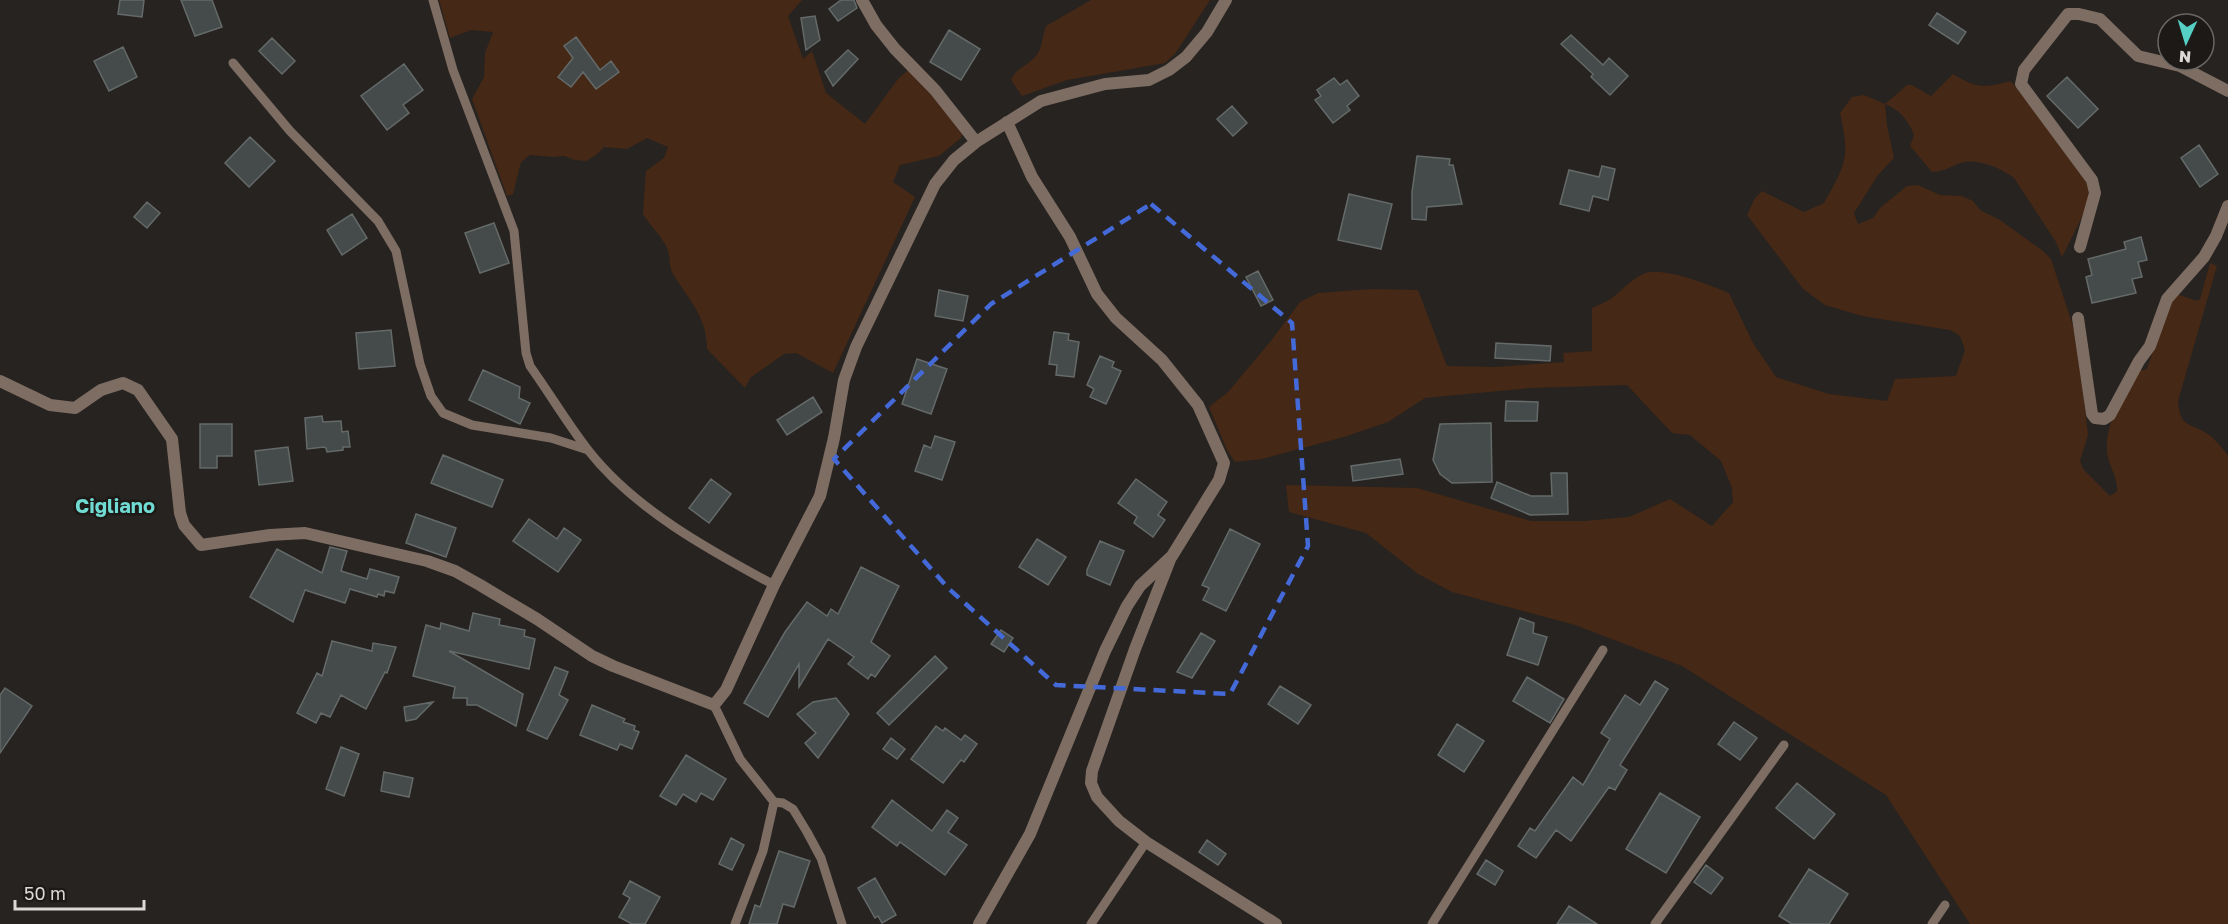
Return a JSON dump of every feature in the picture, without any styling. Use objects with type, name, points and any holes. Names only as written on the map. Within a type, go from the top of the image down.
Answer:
[{"type":"street","points":[[862,0],[876,26],[935,90],[975,142]]},
{"type":"street","points":[[0,381],[50,405],[75,408],[101,390],[123,383],[138,390],[172,439],[180,513],[184,525],[201,545],[270,535],[305,533],[427,561],[455,571],[537,619],[592,656],[714,705],[726,690],[774,585],[820,496],[834,438],[844,380],[856,347],[935,184],[954,160],[975,142],[1041,101],[1105,84],[1149,80],[1169,70],[1186,57],[1207,32],[1226,0]]},
{"type":"street","points":[[2080,247],[2095,193],[2092,180],[2021,84],[2024,70],[2068,14],[2079,14],[2100,20],[2138,56],[2180,66],[2228,91]]},
{"type":"street","points":[[1007,122],[1032,177],[1070,237],[1097,294],[1116,318],[1161,360],[1198,405],[1224,463],[1215,487],[1172,556],[1135,649],[1092,771],[1091,783],[1097,797],[1107,810],[1146,842],[1276,924]]},
{"type":"street","points":[[2078,318],[2092,414],[2095,418],[2104,419],[2110,415],[2139,361],[2150,346],[2167,299],[2204,257],[2216,236],[2228,206]]},
{"type":"street","points":[[980,924],[1030,834],[1104,651],[1127,606],[1140,586],[1172,556]]},
{"type":"lane","points":[[433,0],[453,70],[514,231],[526,353],[530,366],[588,450],[630,494],[712,552],[774,585]]},
{"type":"lane","points":[[233,63],[290,131],[378,221],[396,251],[420,364],[431,396],[443,413],[472,425],[551,438],[588,450]]},
{"type":"lane","points":[[1432,924],[1603,650]]},
{"type":"lane","points":[[714,705],[741,759],[774,802],[783,803],[794,809],[821,858],[842,924]]},
{"type":"lane","points":[[1655,924],[1784,745]]},
{"type":"lane","points":[[735,924],[763,851],[774,802]]},
{"type":"lane","points":[[1091,924],[1146,842]]},
{"type":"lane","points":[[1932,924],[1945,904]]},
{"type":"highlighted area","points":[[1151,204],[1292,323],[1308,546],[1230,694],[1056,685],[948,588],[834,459],[991,304]]},
{"type":"shaded area","points":[[439,0],[802,0],[788,16],[803,59],[812,51],[826,93],[865,124],[898,79],[909,69],[962,134],[961,138],[939,156],[900,165],[893,182],[915,197],[833,373],[796,353],[784,354],[750,378],[745,388],[707,349],[704,327],[691,301],[673,274],[665,243],[643,214],[646,171],[664,158],[668,147],[647,138],[627,149],[604,147],[586,161],[564,156],[530,155],[521,162],[513,194],[507,196],[472,99],[484,77],[485,53],[493,32],[471,30],[450,38]]},
{"type":"shaded area","points":[[1091,0],[1210,0],[1175,54],[1165,63],[1067,80],[1022,96],[1011,80],[1038,54],[1046,26]]},
{"type":"shaded area","points":[[1953,74],[1981,86],[2011,81],[2083,174],[2089,189],[2087,207],[2062,257],[2056,242],[2014,178],[2004,171],[1970,161],[1932,172],[1910,146],[1914,135],[1906,120],[1899,112],[1885,104],[1907,85],[1912,85],[1931,96]]},
{"type":"shaded area","points":[[1864,95],[1885,104],[1894,158],[1878,175],[1854,213],[1858,224],[1873,218],[1880,208],[1907,186],[1918,185],[1940,195],[1962,196],[1973,201],[1980,210],[2000,220],[2051,259],[2073,326],[2079,354],[2088,435],[2080,461],[2083,469],[2110,496],[2117,491],[2117,486],[2107,455],[2107,439],[2117,408],[2139,371],[2147,369],[2168,306],[2177,294],[2197,301],[2200,299],[2210,263],[2217,266],[2178,401],[2183,420],[2208,434],[2228,455],[2228,924],[1970,924],[1886,795],[1682,666],[1575,625],[1452,592],[1418,574],[1366,533],[1289,512],[1286,485],[1417,488],[1531,521],[1584,521],[1629,517],[1670,499],[1712,526],[1733,502],[1732,488],[1721,461],[1690,435],[1672,433],[1627,385],[1530,388],[1425,398],[1388,422],[1344,437],[1262,459],[1235,462],[1227,450],[1209,407],[1228,392],[1300,302],[1318,293],[1372,289],[1418,290],[1447,366],[1496,367],[1564,362],[1563,353],[1592,351],[1592,308],[1609,300],[1638,277],[1651,272],[1686,277],[1729,293],[1753,343],[1776,377],[1829,394],[1887,401],[1895,379],[1956,376],[1965,350],[1960,336],[1950,330],[1862,316],[1825,305],[1803,289],[1747,215],[1755,198],[1762,191],[1804,212],[1824,203],[1844,160],[1845,141],[1840,113],[1852,97]]},
{"type":"building","points":[[120,0],[144,0],[142,17],[118,14]]},
{"type":"building","points":[[181,0],[212,0],[222,27],[195,36]]},
{"type":"building","points":[[841,0],[854,0],[857,8],[838,21],[829,9]]},
{"type":"building","points":[[1937,13],[1966,32],[1958,44],[1929,25]]},
{"type":"building","points":[[815,16],[820,40],[806,50],[801,18]]},
{"type":"building","points":[[949,30],[980,49],[961,80],[930,62]]},
{"type":"building","points":[[1571,35],[1603,65],[1609,58],[1628,76],[1610,95],[1591,77],[1593,74],[1561,44]]},
{"type":"building","points":[[576,37],[600,70],[611,61],[619,72],[596,89],[583,72],[571,87],[558,77],[573,58],[564,46]]},
{"type":"building","points":[[272,38],[295,61],[282,74],[259,51]]},
{"type":"building","points":[[123,47],[137,77],[109,91],[94,61]]},
{"type":"building","points":[[848,50],[858,59],[833,86],[825,72]]},
{"type":"building","points":[[404,64],[423,90],[403,105],[409,113],[387,130],[361,96]]},
{"type":"building","points":[[2067,77],[2098,109],[2078,128],[2047,96]]},
{"type":"building","points":[[1334,78],[1340,85],[1347,80],[1359,96],[1347,106],[1350,110],[1333,123],[1315,100],[1321,96],[1317,90]]},
{"type":"building","points":[[1232,106],[1247,123],[1233,136],[1217,119]]},
{"type":"building","points":[[250,137],[275,161],[249,187],[225,163]]},
{"type":"building","points":[[2199,145],[2218,174],[2200,187],[2181,158]]},
{"type":"building","points":[[1417,156],[1450,159],[1449,165],[1453,165],[1462,204],[1427,207],[1426,220],[1412,219],[1412,192]]},
{"type":"building","points":[[1602,166],[1615,169],[1608,200],[1593,196],[1589,211],[1560,204],[1569,170],[1599,177]]},
{"type":"building","points":[[1349,194],[1392,204],[1381,249],[1338,240]]},
{"type":"building","points":[[147,202],[160,213],[147,228],[134,217]]},
{"type":"building","points":[[352,214],[367,238],[342,255],[327,230]]},
{"type":"building","points":[[494,223],[509,263],[480,273],[465,233]]},
{"type":"building","points":[[2141,237],[2147,260],[2138,262],[2142,277],[2132,279],[2136,293],[2092,303],[2086,277],[2092,275],[2088,259],[2126,249],[2124,242]]},
{"type":"building","points":[[1258,271],[1273,300],[1261,306],[1246,277]]},
{"type":"building","points":[[939,290],[968,296],[963,321],[935,316]]},
{"type":"building","points":[[391,330],[395,366],[359,369],[356,333]]},
{"type":"building","points":[[1054,332],[1069,334],[1068,340],[1079,342],[1074,377],[1056,375],[1057,365],[1049,364]]},
{"type":"building","points":[[1496,343],[1551,346],[1550,361],[1495,358]]},
{"type":"building","points":[[1100,356],[1114,362],[1112,367],[1121,371],[1106,404],[1090,397],[1094,389],[1087,385]]},
{"type":"building","points":[[917,359],[947,369],[931,414],[902,404]]},
{"type":"building","points":[[483,370],[520,387],[519,398],[530,403],[520,424],[469,400]]},
{"type":"building","points":[[813,397],[822,412],[787,435],[777,420]]},
{"type":"building","points":[[1506,401],[1538,402],[1537,421],[1505,421]]},
{"type":"building","points":[[322,416],[323,422],[341,421],[342,432],[348,431],[350,447],[327,452],[324,447],[307,449],[305,418]]},
{"type":"building","points":[[1491,423],[1492,482],[1452,483],[1440,474],[1433,460],[1440,424]]},
{"type":"building","points":[[200,424],[232,424],[232,456],[217,456],[217,468],[200,468]]},
{"type":"building","points":[[935,436],[955,442],[942,480],[915,471],[924,445],[931,448]]},
{"type":"building","points":[[288,447],[293,481],[259,485],[255,451]]},
{"type":"building","points":[[443,455],[503,480],[492,507],[431,483]]},
{"type":"building","points":[[1400,459],[1403,474],[1353,481],[1351,466]]},
{"type":"building","points":[[1551,473],[1567,473],[1568,514],[1530,515],[1491,498],[1497,482],[1531,496],[1552,496]]},
{"type":"building","points":[[711,479],[731,494],[709,523],[689,508]]},
{"type":"building","points":[[1136,479],[1167,502],[1158,515],[1165,520],[1153,537],[1134,523],[1137,517],[1118,503]]},
{"type":"building","points":[[416,514],[456,528],[446,557],[406,543]]},
{"type":"building","points":[[529,519],[557,539],[564,528],[581,540],[558,572],[513,541]]},
{"type":"building","points":[[1230,529],[1260,544],[1226,611],[1203,600],[1209,588],[1202,585]]},
{"type":"building","points":[[1037,539],[1066,557],[1048,585],[1019,567]]},
{"type":"building","points":[[1100,541],[1124,551],[1110,585],[1087,575]]},
{"type":"building","points":[[330,547],[347,551],[341,571],[367,579],[370,569],[399,577],[394,593],[385,591],[384,596],[378,594],[377,597],[350,589],[345,603],[305,590],[293,622],[250,597],[277,549],[322,573]]},
{"type":"building","points":[[861,567],[899,586],[871,642],[890,656],[875,677],[871,674],[868,679],[848,664],[854,657],[828,639],[799,687],[799,664],[768,717],[744,703],[785,632],[807,602],[827,616],[831,609],[838,614]]},
{"type":"building","points":[[473,613],[500,619],[499,625],[525,630],[524,636],[535,639],[529,669],[449,651],[523,694],[516,726],[477,705],[467,705],[467,698],[453,698],[455,687],[413,676],[426,625],[440,629],[441,623],[469,631]]},
{"type":"building","points":[[1520,618],[1534,623],[1533,633],[1547,637],[1538,665],[1507,655]]},
{"type":"building","points":[[1001,630],[1013,638],[1004,652],[991,644]]},
{"type":"building","points":[[1201,633],[1215,641],[1192,678],[1177,672]]},
{"type":"building","points":[[332,641],[372,651],[373,643],[396,647],[387,673],[385,672],[366,709],[341,695],[330,717],[321,713],[316,723],[297,713],[317,673],[322,676]]},
{"type":"building","points":[[935,656],[947,668],[889,725],[877,713]]},
{"type":"building","points":[[555,667],[568,672],[559,695],[568,700],[547,739],[527,730]]},
{"type":"building","points":[[1527,677],[1564,699],[1550,723],[1513,701]]},
{"type":"building","points":[[1655,681],[1668,689],[1620,765],[1627,770],[1615,790],[1609,787],[1571,841],[1556,830],[1536,858],[1518,846],[1530,828],[1535,831],[1573,777],[1583,785],[1610,739],[1601,733],[1625,695],[1640,705]]},
{"type":"building","points":[[1280,686],[1311,705],[1298,724],[1268,704]]},
{"type":"building","points":[[5,688],[32,706],[0,753],[0,695]]},
{"type":"building","points":[[836,698],[849,714],[818,758],[805,743],[816,733],[797,714],[813,702]]},
{"type":"building","points":[[433,702],[416,719],[406,721],[404,707]]},
{"type":"building","points":[[592,705],[625,719],[623,722],[635,726],[634,730],[639,732],[632,749],[620,744],[617,750],[580,735]]},
{"type":"building","points":[[1734,722],[1757,738],[1740,760],[1718,744]]},
{"type":"building","points":[[1457,724],[1484,741],[1464,772],[1438,755]]},
{"type":"building","points":[[936,726],[943,731],[945,728],[961,740],[965,735],[977,744],[964,762],[961,760],[943,783],[911,759]]},
{"type":"building","points":[[891,738],[905,749],[897,759],[883,749]]},
{"type":"building","points":[[341,747],[359,754],[344,796],[326,789]]},
{"type":"building","points":[[686,755],[726,779],[713,800],[701,793],[696,802],[683,794],[676,805],[660,796]]},
{"type":"building","points":[[384,772],[413,778],[409,797],[381,791]]},
{"type":"building","points":[[1797,783],[1835,814],[1814,839],[1776,808]]},
{"type":"building","points":[[1660,793],[1700,817],[1666,873],[1626,849]]},
{"type":"building","points":[[892,800],[932,831],[947,810],[958,818],[948,832],[967,845],[945,875],[900,842],[897,846],[872,827]]},
{"type":"building","points":[[731,838],[744,845],[732,870],[719,864]]},
{"type":"building","points":[[1207,840],[1226,854],[1218,865],[1199,852]]},
{"type":"building","points":[[779,851],[810,861],[794,907],[783,904],[777,924],[749,924],[755,905],[760,907]]},
{"type":"building","points":[[1486,860],[1503,871],[1495,885],[1477,874]]},
{"type":"building","points":[[1706,865],[1723,878],[1711,894],[1694,882]]},
{"type":"building","points":[[1809,869],[1848,894],[1829,924],[1792,924],[1779,916]]},
{"type":"building","points":[[875,878],[896,915],[882,923],[878,916],[875,918],[858,888]]},
{"type":"building","points":[[630,881],[660,897],[645,924],[632,924],[619,917],[630,898],[623,894]]},
{"type":"building","points":[[1569,906],[1597,924],[1557,924]]},
{"type":"district","name":"Cigliano","points":[[115,506]]}]
